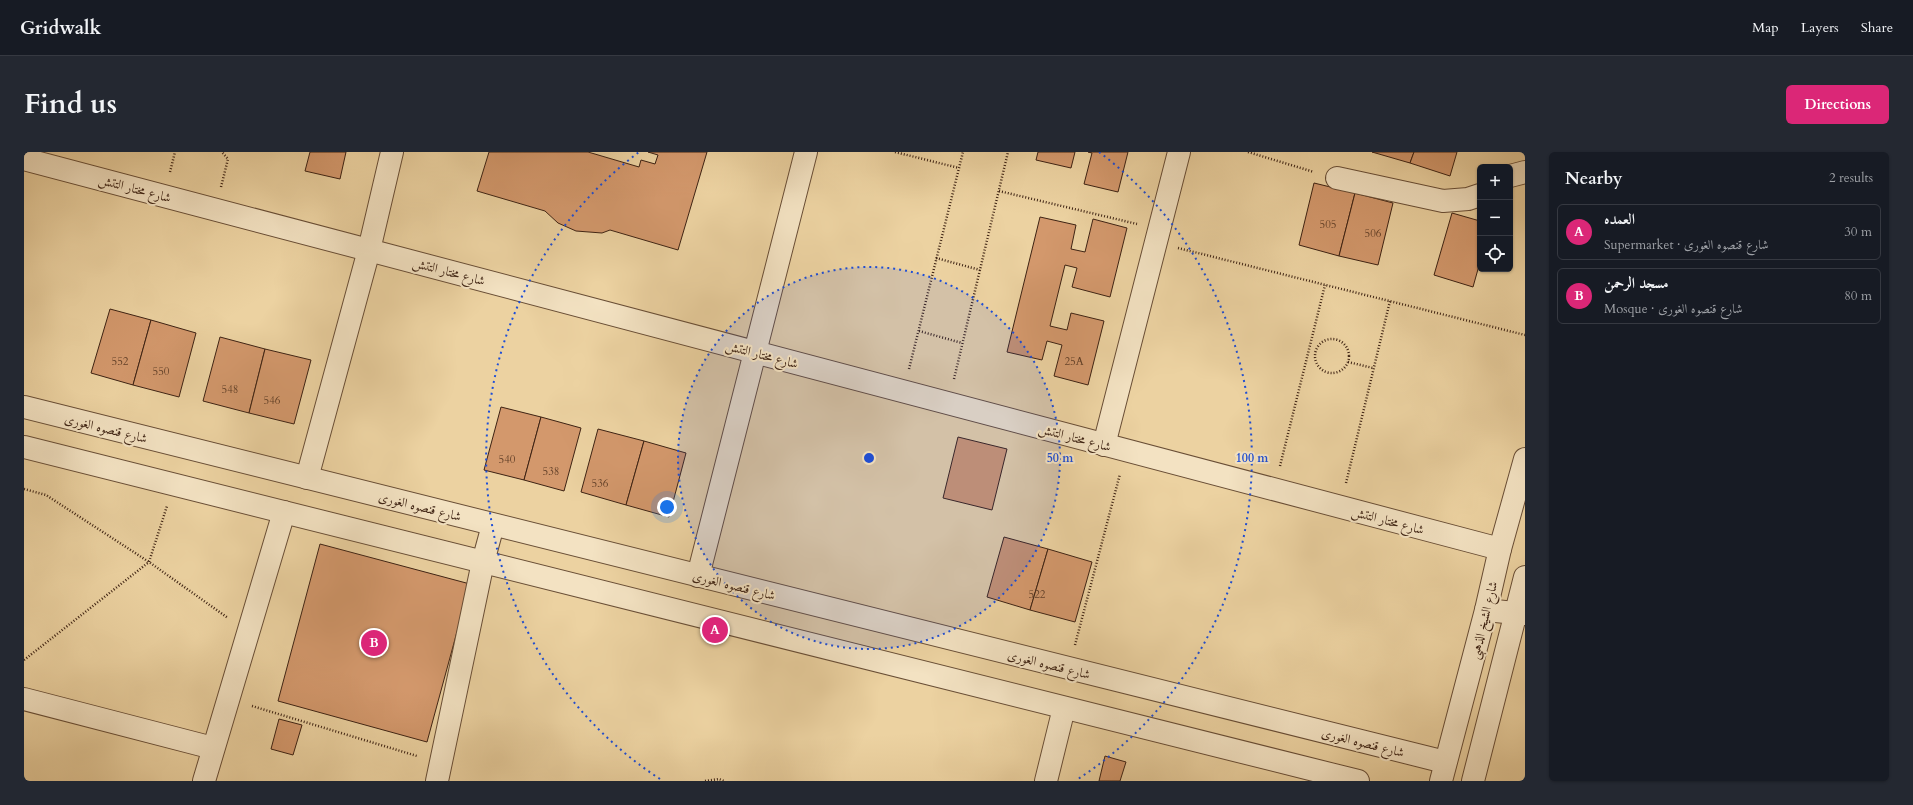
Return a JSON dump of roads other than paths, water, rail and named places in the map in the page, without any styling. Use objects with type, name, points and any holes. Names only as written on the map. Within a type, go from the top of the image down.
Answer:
[{"type":"street","points":[[307,478],[369,250],[392,152]]},
{"type":"street","points":[[698,576],[806,152]]},
{"type":"street","points":[[1104,445],[1179,152]]},
{"type":"street","name":"شارع مختار التتش","points":[[24,159],[1500,549]]},
{"type":"street","points":[[1513,175],[1525,172]]},
{"type":"street","points":[[1337,178],[1443,201],[1468,200],[1477,196]]},
{"type":"street","name":"شارع قنصوه الغورى","points":[[24,408],[1069,669],[1443,772]]},
{"type":"street","points":[[24,447],[1358,781]]},
{"type":"street","name":"شارع الشيخ الذهبى","points":[[1443,772],[1486,610],[1500,549],[1525,459]]},
{"type":"street","points":[[204,781],[284,512]]},
{"type":"street","points":[[439,772],[483,562],[493,525]]},
{"type":"street","points":[[1473,781],[1520,614],[1525,577]]},
{"type":"street","points":[[1486,610],[1520,614]]},
{"type":"street","points":[[24,699],[213,748]]},
{"type":"street","points":[[1046,781],[1064,708]]},
{"type":"place","name":"العمده","points":[[715,630]]},
{"type":"place","name":"مسجد الرحمن","points":[[374,643]]}]
